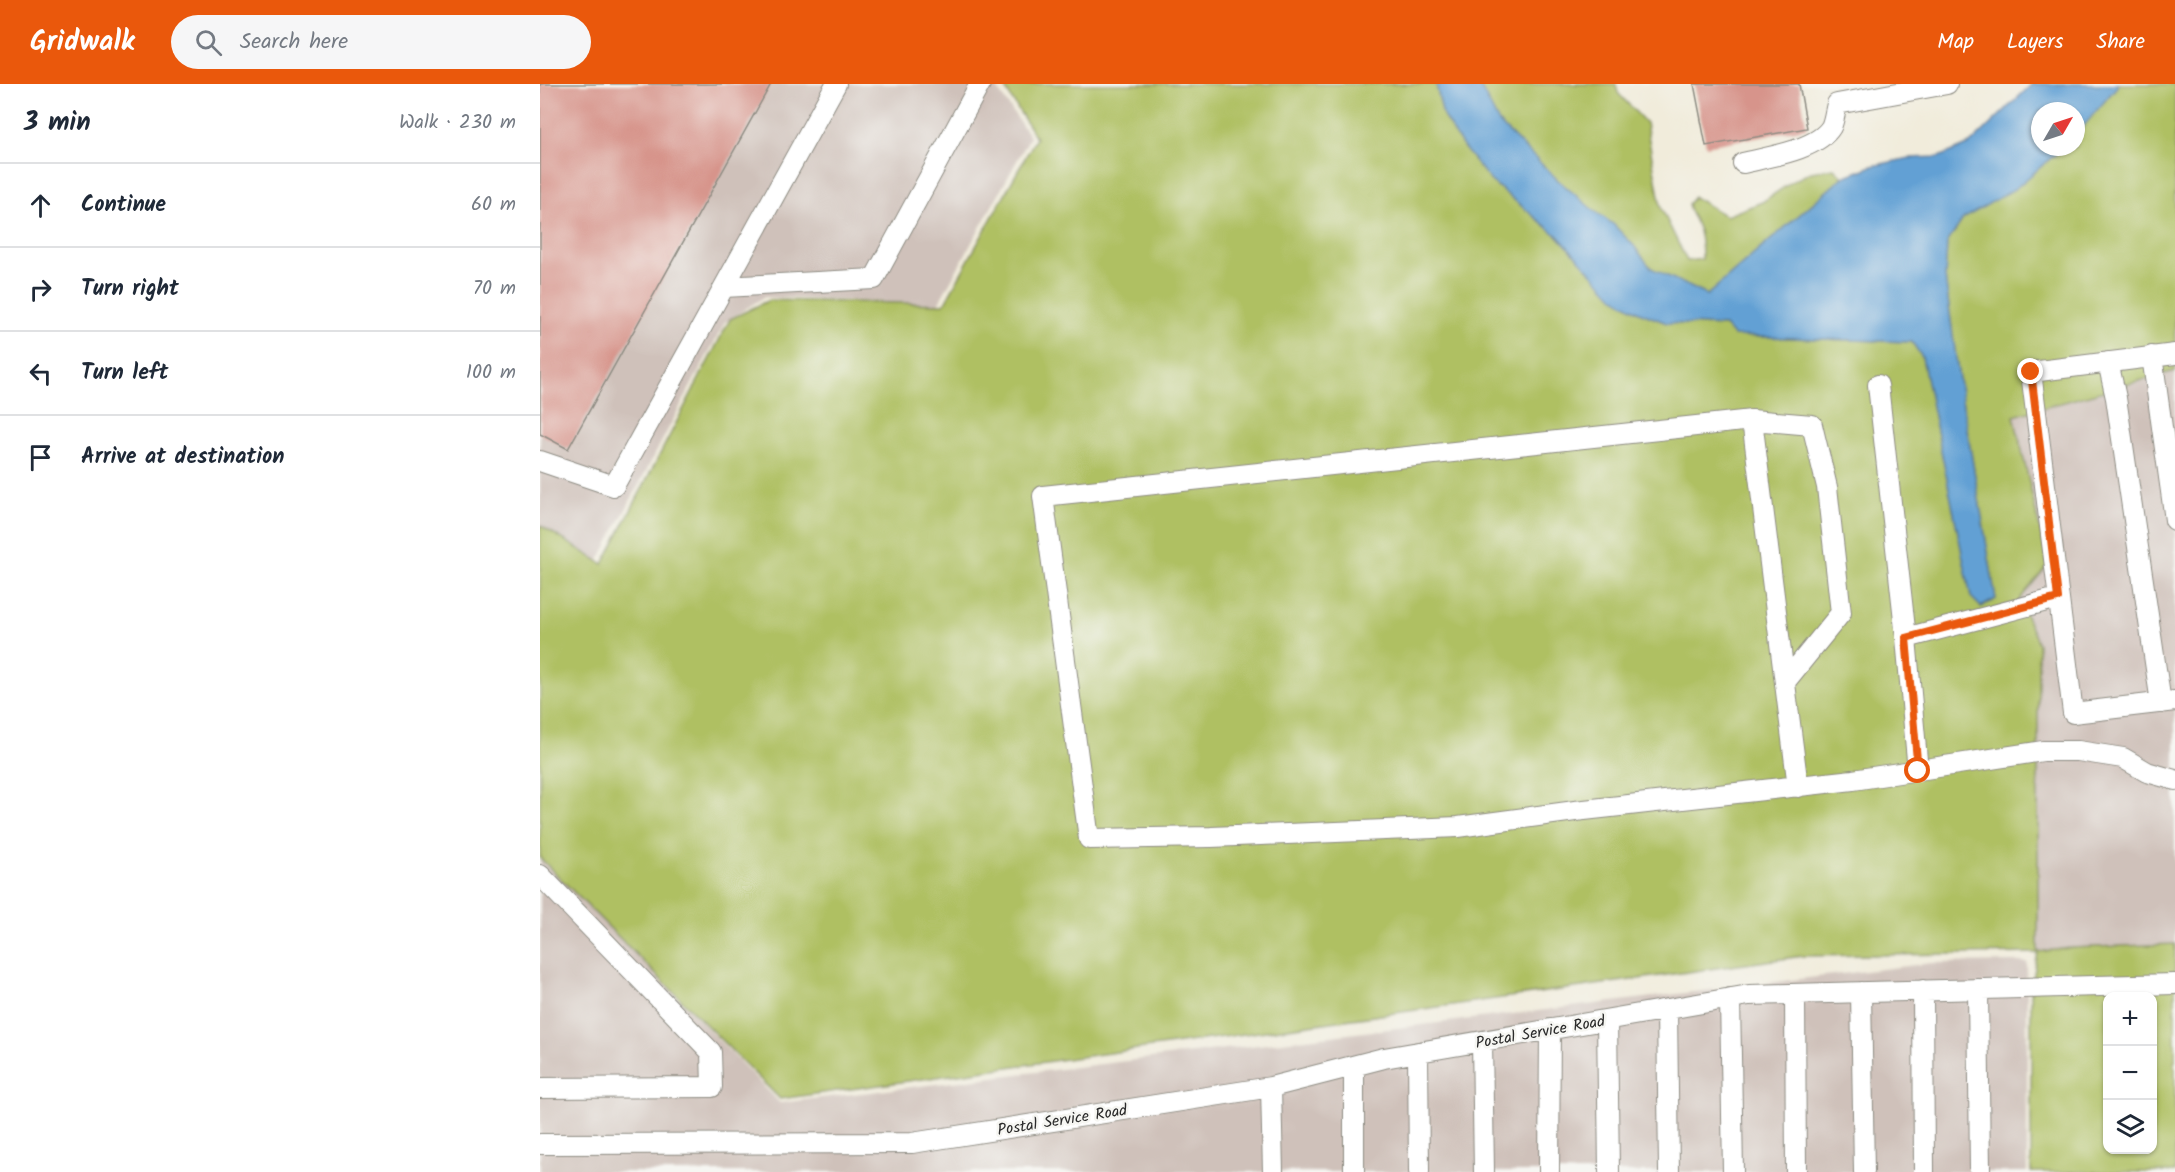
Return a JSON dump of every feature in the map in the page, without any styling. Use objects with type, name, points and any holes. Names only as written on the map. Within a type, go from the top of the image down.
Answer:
[{"type":"street","points":[[540,461],[614,486],[836,84]]},
{"type":"street","points":[[724,287],[874,279],[980,84]]},
{"type":"street","points":[[1743,163],[1787,152],[1817,141],[1831,127],[1837,104],[1947,84]]},
{"type":"street","points":[[2108,362],[2168,702],[2073,713],[2031,372],[2152,356],[2175,354]]},
{"type":"street","points":[[2152,356],[2175,520]]},
{"type":"street","points":[[1878,385],[1918,771]]},
{"type":"street","points":[[1752,420],[1798,787]]},
{"type":"street","points":[[1785,682],[1841,613],[1827,487],[1812,425],[1752,420],[1043,496],[1089,839],[1211,837],[1458,827],[1575,811],[1798,787],[2043,751],[2078,751],[2123,758],[2147,772],[2175,780]]},
{"type":"street","points":[[1906,638],[2058,598]]},
{"type":"street","points":[[540,875],[711,1052],[712,1087],[540,1088]]},
{"type":"street","name":"Postal Service Road","points":[[540,1144],[912,1143],[1271,1087],[1418,1052],[1749,995],[2175,984]]},
{"type":"street","points":[[1978,989],[1980,1172]]},
{"type":"street","points":[[1923,990],[1924,1172]]},
{"type":"street","points":[[1861,992],[1864,1172]]},
{"type":"street","points":[[1795,994],[1796,1172]]},
{"type":"street","points":[[1730,999],[1733,1172]]},
{"type":"street","points":[[1667,1009],[1669,1172]]},
{"type":"street","points":[[1607,1020],[1609,1172]]},
{"type":"street","points":[[1549,1172],[1550,1029]]},
{"type":"street","points":[[1482,1041],[1484,1172]]},
{"type":"street","points":[[1418,1052],[1419,1172]]},
{"type":"street","points":[[1354,1066],[1354,1172]]},
{"type":"street","points":[[1271,1087],[1273,1172]]},
{"type":"shaded area","points":[[540,84],[999,84],[998,90],[1030,137],[938,304],[764,297],[725,322],[598,562],[540,526]]},
{"type":"shaded area","points":[[2175,371],[2175,944],[2070,948],[2038,953],[2038,644],[2019,600],[2014,416]]},
{"type":"shaded area","points":[[540,856],[780,1103],[1932,963],[2027,962],[2027,1172],[540,1172]]},
{"type":"green space","points":[[1008,84],[1436,84],[1443,116],[1464,148],[1491,181],[1558,236],[1615,298],[1639,312],[1667,323],[1725,326],[1734,336],[1912,342],[1922,357],[1971,597],[1981,607],[1996,599],[1961,394],[1945,277],[1947,243],[1963,219],[2016,188],[2053,156],[2085,156],[2085,124],[2119,84],[2175,84],[2175,371],[2014,416],[2048,565],[2019,600],[2038,644],[2038,952],[2070,948],[2175,944],[2175,1172],[2031,1172],[2031,988],[2038,953],[1803,956],[780,1099],[540,858],[540,525],[603,564],[730,319],[769,300],[944,304],[1036,138],[1006,90]]},
{"type":"green space","points":[[1479,84],[1616,84],[1618,93],[1646,123],[1661,208],[1687,261],[1702,259],[1699,231],[1688,204],[1694,197],[1726,216],[1762,202],[1811,172],[1834,168],[1843,177],[1707,295],[1651,268],[1613,224],[1558,180],[1499,123]]},
{"type":"water","points":[[1436,84],[1479,84],[1499,123],[1558,180],[1613,224],[1651,268],[1707,295],[1843,177],[1872,166],[1909,158],[1939,157],[1970,144],[2032,84],[2119,84],[2085,124],[2085,102],[2031,102],[2031,156],[2053,156],[2016,188],[1963,219],[1947,243],[1945,277],[1961,394],[1996,599],[1981,607],[1971,597],[1922,357],[1912,342],[1734,336],[1725,326],[1667,323],[1639,312],[1615,298],[1558,236],[1491,181],[1464,148],[1443,116]]},
{"type":"building","points":[[540,84],[771,84],[568,449],[540,434]]},
{"type":"building","points":[[1694,84],[1799,84],[1807,128],[1706,146]]},
{"type":"route","points":[[1918,771],[1906,638],[2058,598],[2031,372]]}]
